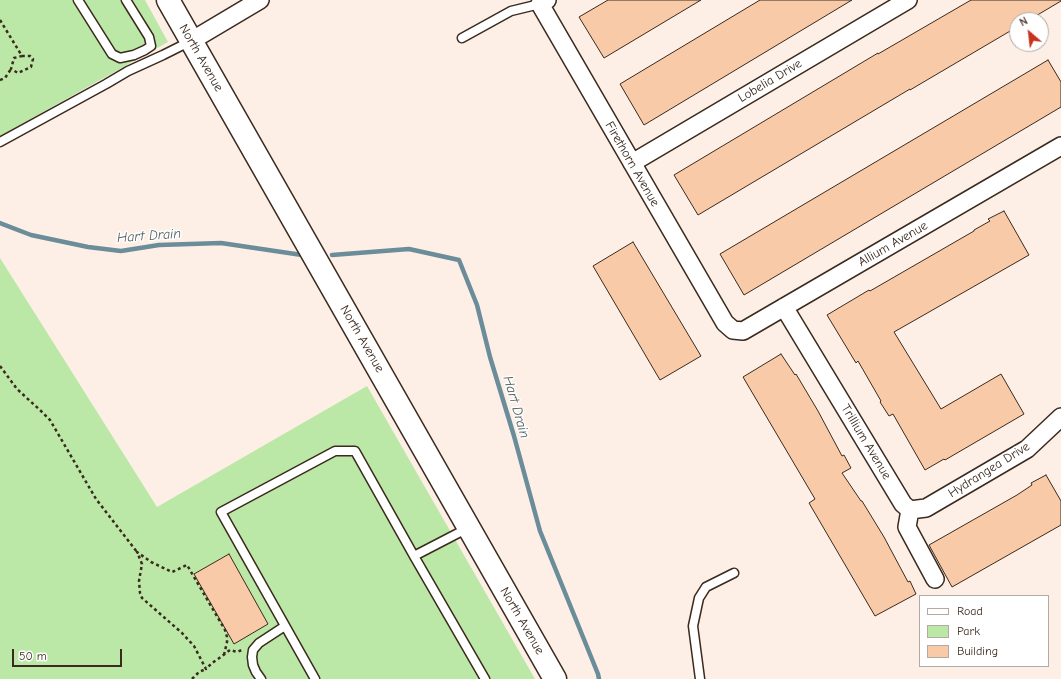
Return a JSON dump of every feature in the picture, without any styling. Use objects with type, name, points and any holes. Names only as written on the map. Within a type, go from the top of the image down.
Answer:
[{"type":"street","name":"North Avenue","points":[[168,0],[555,679]]},
{"type":"street","points":[[191,40],[260,0]]},
{"type":"street","name":"Lobelia Drive","points":[[632,163],[908,0]]},
{"type":"street","name":"Firethorn Avenue","points":[[544,2],[632,163],[724,323]]},
{"type":"street","name":"Allium Avenue","points":[[724,323],[733,330],[743,331],[1061,146]]},
{"type":"street","name":"Trillium Avenue","points":[[784,307],[903,504],[910,510]]},
{"type":"street","name":"Hydrangea Drive","points":[[910,510],[926,508],[1027,449],[1061,417]]},
{"type":"street","points":[[910,510],[907,527],[936,579]]},
{"type":"lane","points":[[78,0],[112,54],[120,58],[140,52],[151,46],[149,37],[126,0]]},
{"type":"lane","points":[[462,38],[511,11],[544,2]]},
{"type":"lane","points":[[0,142],[128,71],[191,40]]},
{"type":"lane","points":[[315,679],[221,512],[335,451],[355,451],[485,679]]},
{"type":"lane","points":[[414,556],[469,527]]},
{"type":"lane","points":[[700,679],[693,626],[699,598],[706,587],[734,574]]},
{"type":"lane","points":[[261,679],[253,665],[252,657],[254,650],[259,643],[285,626]]},
{"type":"path","points":[[0,20],[22,56]]},
{"type":"path","points":[[0,80],[5,78],[11,69],[14,58],[30,56],[33,59],[31,67],[18,73],[11,69]]},
{"type":"path","points":[[0,366],[17,389],[50,420],[96,499],[137,552],[142,564],[139,581],[140,594],[142,598],[182,633],[194,646],[206,669]]},
{"type":"path","points":[[137,552],[151,562],[172,572],[187,565],[225,630],[227,642],[224,655]]},
{"type":"path","points":[[192,679],[199,672],[206,669],[212,662],[230,650],[237,652],[259,643]]},
{"type":"green space","points":[[0,0],[145,0],[168,42],[0,136]]},
{"type":"green space","points":[[0,258],[157,507],[367,386],[535,679],[0,679]]},
{"type":"building","points":[[608,0],[701,0],[604,58],[579,17]]},
{"type":"building","points":[[760,0],[852,0],[644,125],[620,84]]},
{"type":"building","points":[[971,0],[1061,0],[1042,12],[1009,12],[1009,32],[698,215],[674,175]]},
{"type":"building","points":[[1048,60],[1061,82],[1061,107],[744,295],[720,254]]},
{"type":"building","points":[[1004,211],[1029,255],[894,332],[941,409],[1001,374],[1024,414],[925,470],[893,414],[889,416],[858,361],[856,363],[827,315],[974,231],[990,221],[988,219]]},
{"type":"building","points":[[633,242],[701,356],[660,380],[593,266]]},
{"type":"building","points":[[781,354],[795,375],[796,374],[842,456],[844,455],[851,468],[842,473],[862,501],[884,537],[908,582],[910,581],[916,594],[875,616],[809,503],[815,499],[743,377]]},
{"type":"building","points":[[1046,475],[1061,501],[1061,525],[952,587],[929,545],[1017,495],[1032,485],[1031,483]]},
{"type":"building","points":[[229,554],[268,624],[234,644],[194,574]]},
{"type":"waterway","name":"Hart Drain","points":[[0,223],[31,235],[88,247],[121,251],[159,245],[221,243],[302,255]]},
{"type":"waterway","name":"Hart Drain","points":[[332,255],[409,249],[459,260],[477,305],[490,357],[514,436],[540,531],[599,679]]}]
